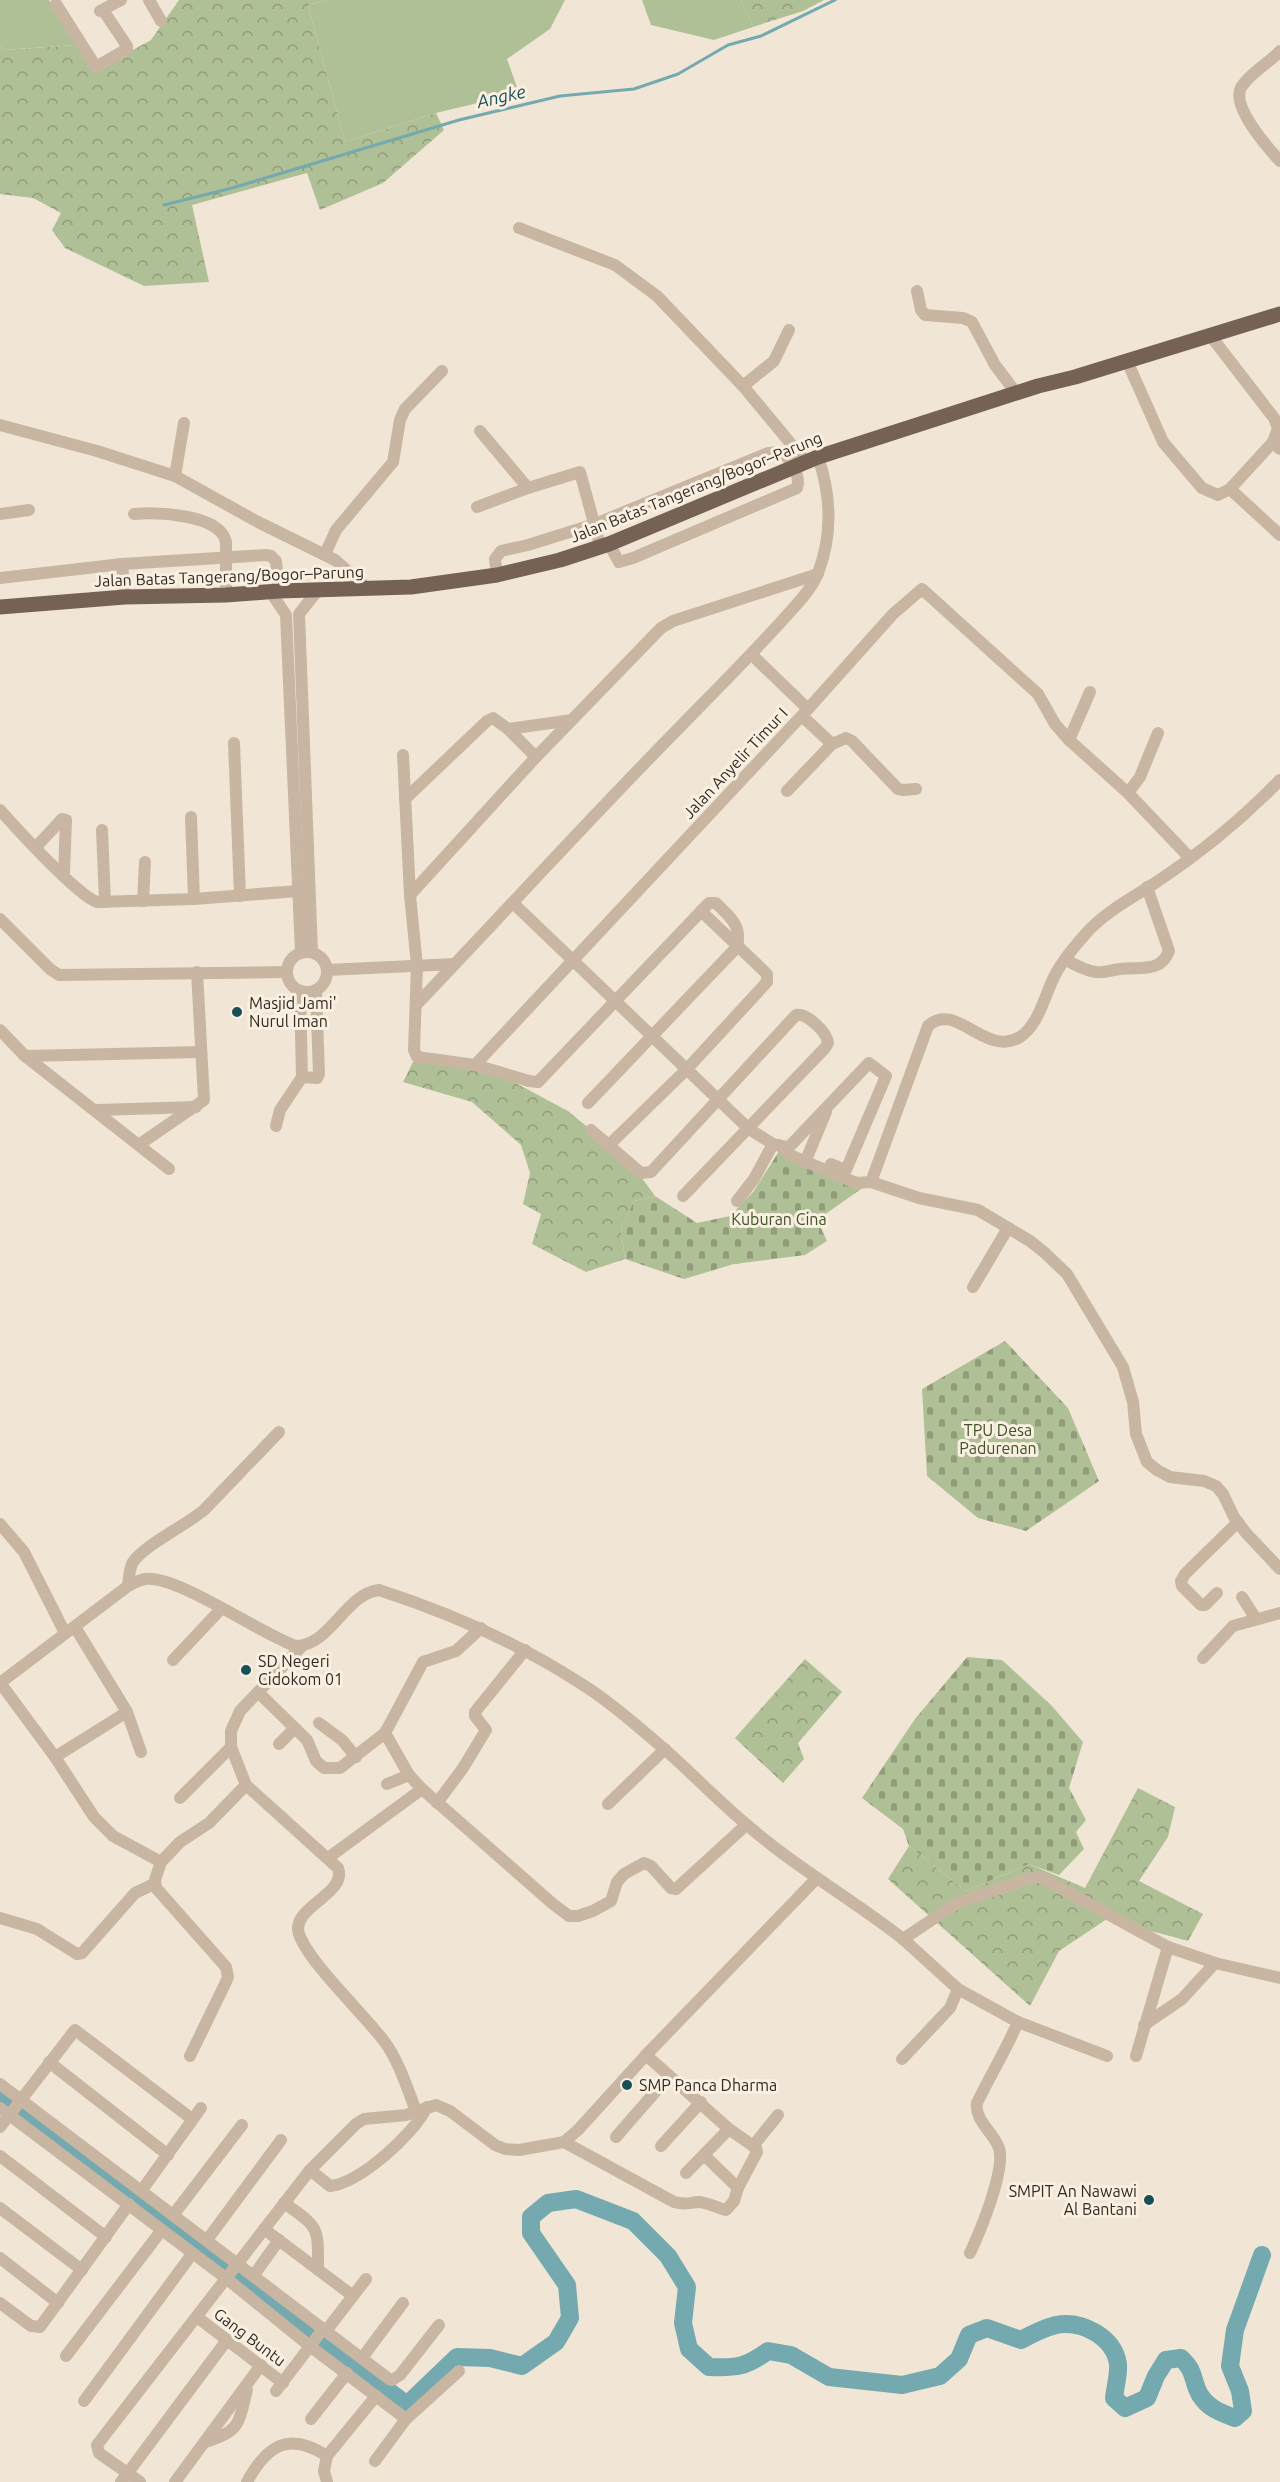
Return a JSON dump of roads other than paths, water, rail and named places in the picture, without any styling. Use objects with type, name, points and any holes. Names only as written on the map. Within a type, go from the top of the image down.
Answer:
[{"type":"main road","name":"Jalan Batas Tangerang/Bogor–Parung","points":[[0,607],[125,597],[411,587],[497,575],[560,560],[605,544],[806,462],[1017,394],[1280,314]]},
{"type":"street","points":[[56,4],[96,67],[127,49],[102,11],[121,0]]},
{"type":"street","points":[[149,0],[161,21]]},
{"type":"street","points":[[1280,51],[1243,84],[1239,95],[1240,105],[1252,127],[1280,161]]},
{"type":"street","points":[[416,1005],[513,904],[596,812],[801,600],[818,574],[824,548],[829,507],[828,493],[806,462],[743,386],[657,296],[615,265],[519,228]]},
{"type":"street","points":[[917,291],[921,310],[925,315],[963,318],[972,321],[995,365],[1017,394]]},
{"type":"street","points":[[743,386],[774,361],[784,345],[789,330]]},
{"type":"street","points":[[1126,362],[1163,442],[1203,488],[1218,495],[1230,489],[1276,446],[1278,428],[1274,418],[1210,335]]},
{"type":"street","points":[[325,554],[343,521],[393,462],[400,420],[405,409],[442,371]]},
{"type":"street","points":[[175,476],[184,423]]},
{"type":"street","points":[[0,425],[97,451],[175,476],[258,522],[325,554],[368,589]]},
{"type":"street","points":[[480,431],[528,488]]},
{"type":"street","points":[[497,575],[495,559],[501,551],[595,524],[768,453],[776,452],[806,462]]},
{"type":"street","points":[[477,507],[579,472],[595,524],[605,544],[618,562],[633,558],[797,488],[806,462]]},
{"type":"street","points":[[1230,489],[1280,536]]},
{"type":"street","points":[[0,514],[29,510]]},
{"type":"street","points":[[134,514],[155,512],[208,523],[225,535],[226,595]]},
{"type":"street","points":[[0,578],[122,564],[225,557],[271,556],[276,561],[274,591],[293,615],[307,952]]},
{"type":"street","points":[[122,564],[125,597]]},
{"type":"street","points":[[410,895],[536,757],[661,628],[673,621],[818,574]]},
{"type":"street","name":"Jalan Anyelir Timur I","points":[[475,1065],[805,712],[893,614],[922,589],[1038,694],[1055,724],[1069,740]]},
{"type":"street","points":[[307,952],[298,891],[293,615],[318,590]]},
{"type":"street","points":[[751,654],[832,744]]},
{"type":"street","points":[[1090,692],[1069,740],[1128,793],[1189,857]]},
{"type":"street","points":[[405,800],[487,721],[497,719],[536,757]]},
{"type":"street","points":[[508,729],[572,720]]},
{"type":"street","points":[[1128,793],[1140,777],[1158,733]]},
{"type":"street","points":[[788,791],[832,744],[846,738],[895,787],[903,790],[916,789]]},
{"type":"street","points":[[234,743],[240,896]]},
{"type":"street","points":[[403,755],[410,895],[417,966],[415,1055],[421,1059],[475,1065],[538,1082],[711,901],[716,903],[737,927],[740,934],[737,947],[588,1103]]},
{"type":"street","points":[[872,1182],[928,1026],[944,1018],[998,1042],[1017,1038],[1029,1029],[1056,973],[1090,929],[1123,901],[1223,834],[1280,780]]},
{"type":"street","points":[[5,809],[36,847],[89,898],[105,902],[194,899],[298,891]]},
{"type":"street","points":[[190,817],[194,899]]},
{"type":"street","points":[[36,847],[62,819],[66,820],[64,874]]},
{"type":"street","points":[[102,830],[105,902]]},
{"type":"street","points":[[143,900],[145,862]]},
{"type":"street","points":[[1066,960],[1101,973],[1118,969],[1147,969],[1160,963],[1169,951],[1147,887]]},
{"type":"street","points":[[513,904],[749,1129],[780,1146],[846,1170],[885,1074],[867,1064],[830,1103],[780,1146],[737,1201]]},
{"type":"street","points":[[608,1146],[687,1069],[767,982],[767,974],[701,911]]},
{"type":"street","points":[[0,920],[59,975],[286,972]]},
{"type":"street","points":[[307,952],[323,959],[327,970],[325,982],[315,991],[300,991],[293,987],[286,972],[290,960],[307,952]]},
{"type":"street","points":[[327,970],[455,964]]},
{"type":"street","points":[[140,1144],[197,1107],[204,1100],[197,972]]},
{"type":"street","points":[[276,1125],[280,1110],[302,1077],[300,991]]},
{"type":"street","points":[[302,1077],[317,1077],[319,1074],[315,991]]},
{"type":"street","points":[[591,1130],[641,1173],[647,1174],[796,1015],[804,1015],[826,1035],[828,1043],[749,1129],[683,1196]]},
{"type":"street","points":[[0,1030],[26,1056],[169,1169]]},
{"type":"street","points":[[26,1056],[200,1052]]},
{"type":"street","points":[[808,1155],[830,1103]]},
{"type":"street","points":[[97,1110],[197,1107]]},
{"type":"street","points":[[780,1146],[790,1155],[856,1183],[872,1182],[919,1198],[978,1210],[1045,1253],[1067,1274],[1113,1349],[1129,1384],[1135,1412],[1136,1434],[1147,1462],[1170,1477],[1204,1481],[1216,1486],[1238,1522],[1280,1569]]},
{"type":"street","points":[[973,1287],[1008,1228]]},
{"type":"street","points":[[128,1586],[134,1562],[146,1550],[204,1510],[279,1432]]},
{"type":"street","points":[[1217,1593],[1205,1605],[1201,1605],[1182,1586],[1181,1581],[1185,1574],[1238,1522]]},
{"type":"street","points":[[0,1524],[24,1552],[70,1630],[127,1712],[141,1752]]},
{"type":"street","points":[[161,1862],[113,1836],[102,1826],[55,1757],[0,1684],[128,1586],[145,1579],[158,1580],[185,1589],[292,1645],[302,1646],[311,1643],[355,1603],[375,1591],[384,1592],[481,1628],[525,1650],[582,1684],[664,1749],[746,1825],[817,1878],[865,1909],[903,1939],[958,1989],[1018,2022],[1107,2056]]},
{"type":"street","points":[[1242,1597],[1256,1619]]},
{"type":"street","points":[[173,1660],[221,1609]]},
{"type":"street","points":[[1203,1658],[1233,1626],[1280,1613]]},
{"type":"street","points":[[258,1692],[311,1744],[316,1761],[324,1768],[340,1768],[384,1733],[423,1662],[456,1651],[481,1628]]},
{"type":"street","points":[[302,1646],[234,1720],[231,1748],[246,1785],[338,1868],[339,1877],[334,1886],[303,1915],[298,1924],[298,1933],[320,1966],[386,2043],[422,2109],[419,2121],[402,2139],[352,2180],[330,2186],[310,2170]]},
{"type":"street","points":[[437,1803],[463,1768],[486,1730],[475,1716],[475,1712],[525,1650]]},
{"type":"street","points":[[0,1708],[10,1698]]},
{"type":"street","points":[[55,1757],[127,1712]]},
{"type":"street","points":[[319,1723],[342,1740],[356,1757]]},
{"type":"street","points":[[279,1744],[295,1728]]},
{"type":"street","points":[[384,1733],[409,1775],[422,1789],[569,1916],[584,1915],[610,1900],[619,1878],[644,1863],[651,1866],[671,1888],[676,1889],[746,1825]]},
{"type":"street","points":[[180,1798],[231,1748]]},
{"type":"street","points":[[608,1804],[664,1749]]},
{"type":"street","points":[[387,1784],[409,1775]]},
{"type":"street","points":[[0,1918],[37,1929],[77,1954],[82,1953],[135,1893],[154,1884],[161,1862],[180,1842],[209,1823],[246,1785]]},
{"type":"street","points":[[328,1858],[422,1789]]},
{"type":"street","points":[[903,1939],[957,1903],[1028,1879],[1041,1877],[1168,1947],[1215,1963],[1280,1978]]},
{"type":"street","points":[[140,2482],[124,2478],[99,2453],[98,2445],[320,2157],[364,2119],[397,2117],[436,2105],[443,2107],[505,2150],[519,2150],[564,2142],[578,2130],[646,2055],[817,1878]]},
{"type":"street","points":[[154,1884],[218,1955],[228,1971],[225,1984],[190,2056]]},
{"type":"street","points":[[1136,2056],[1168,1947]]},
{"type":"street","points":[[1144,2025],[1182,1999],[1215,1963]]},
{"type":"street","points":[[902,2059],[950,2008],[958,1989]]},
{"type":"street","points":[[970,2253],[989,2208],[1001,2158],[996,2142],[976,2109],[1018,2022]]},
{"type":"street","points":[[0,2127],[5,2111],[21,2098],[73,2031],[78,2030],[192,2119]]},
{"type":"street","points":[[564,2142],[674,2202],[685,2206],[696,2202],[726,2210],[734,2201],[738,2188],[757,2152],[753,2146],[729,2129],[646,2055]]},
{"type":"street","points":[[49,2062],[168,2155]]},
{"type":"street","points":[[616,2138],[669,2076]]},
{"type":"street","points":[[0,2084],[389,2379],[397,2378],[439,2325]]},
{"type":"street","points":[[661,2146],[701,2102]]},
{"type":"street","points":[[142,2190],[201,2108]]},
{"type":"street","points":[[5,2111],[313,2344],[406,2419]]},
{"type":"street","points":[[753,2146],[778,2115]]},
{"type":"street","points":[[174,2214],[242,2125]]},
{"type":"street","points":[[686,2173],[729,2129]]},
{"type":"street","points":[[207,2240],[282,2140]]},
{"type":"street","points":[[704,2155],[738,2188]]},
{"type":"street","points":[[0,2156],[106,2237]]},
{"type":"street","points":[[284,2203],[314,2226],[318,2232],[318,2270]]},
{"type":"street","points":[[0,2303],[36,2328],[44,2324],[129,2204]]},
{"type":"street","points":[[0,2208],[82,2270]]},
{"type":"street","points":[[264,2229],[353,2296]]},
{"type":"street","points":[[66,2356],[161,2231]]},
{"type":"street","points":[[254,2275],[279,2240]]},
{"type":"street","points":[[84,2401],[192,2254]]},
{"type":"street","points":[[0,2258],[58,2303]]},
{"type":"street","points":[[313,2344],[366,2279]]},
{"type":"street","points":[[362,2358],[403,2303]]},
{"type":"street","name":"Gang Buntu","points":[[197,2317],[261,2365],[280,2387],[313,2344]]},
{"type":"street","points":[[124,2478],[228,2340]]},
{"type":"street","points":[[175,2482],[206,2442],[226,2436],[236,2427],[249,2383],[261,2365]]},
{"type":"street","points":[[375,2461],[406,2419],[459,2371]]},
{"type":"street","points":[[311,2419],[347,2373]]},
{"type":"street","points":[[327,2482],[324,2471],[327,2456],[376,2396]]},
{"type":"street","points":[[247,2482],[262,2457],[274,2448],[302,2443],[327,2456]]},
{"type":"waterway","name":"Angke","points":[[164,205],[232,188],[459,120],[560,96],[634,89],[678,74],[728,45],[761,36],[835,0]]},
{"type":"waterway","points":[[0,2097],[407,2405],[457,2357],[490,2358],[522,2366],[556,2342],[570,2318],[567,2285],[531,2233],[531,2217],[548,2203],[576,2199],[633,2221],[668,2256],[687,2287],[683,2323],[689,2349],[709,2367],[741,2365],[768,2351],[791,2355],[829,2377],[902,2385],[940,2376],[959,2359],[969,2335],[987,2328],[1021,2340],[1047,2328],[1066,2324],[1095,2332],[1110,2346],[1118,2364],[1114,2398],[1125,2408],[1147,2398],[1166,2360],[1181,2358],[1192,2372],[1197,2390],[1203,2400],[1215,2410],[1235,2418],[1243,2411],[1240,2391],[1230,2366],[1235,2330],[1262,2255]]},
{"type":"place","name":"Masjid Jami' Nurul Iman","points":[[237,1012]]},
{"type":"place","name":"SD Negeri Cidokom 01","points":[[246,1670]]},
{"type":"place","name":"SMP Panca Dharma","points":[[627,2085]]},
{"type":"place","name":"SMPIT An Nawawi Al Bantani","points":[[1149,2200]]},
{"type":"park label","name":"Kuburan Cina","points":[[779,1219]]},
{"type":"park label","name":"TPU Desa Padurenan","points":[[998,1439]]}]
